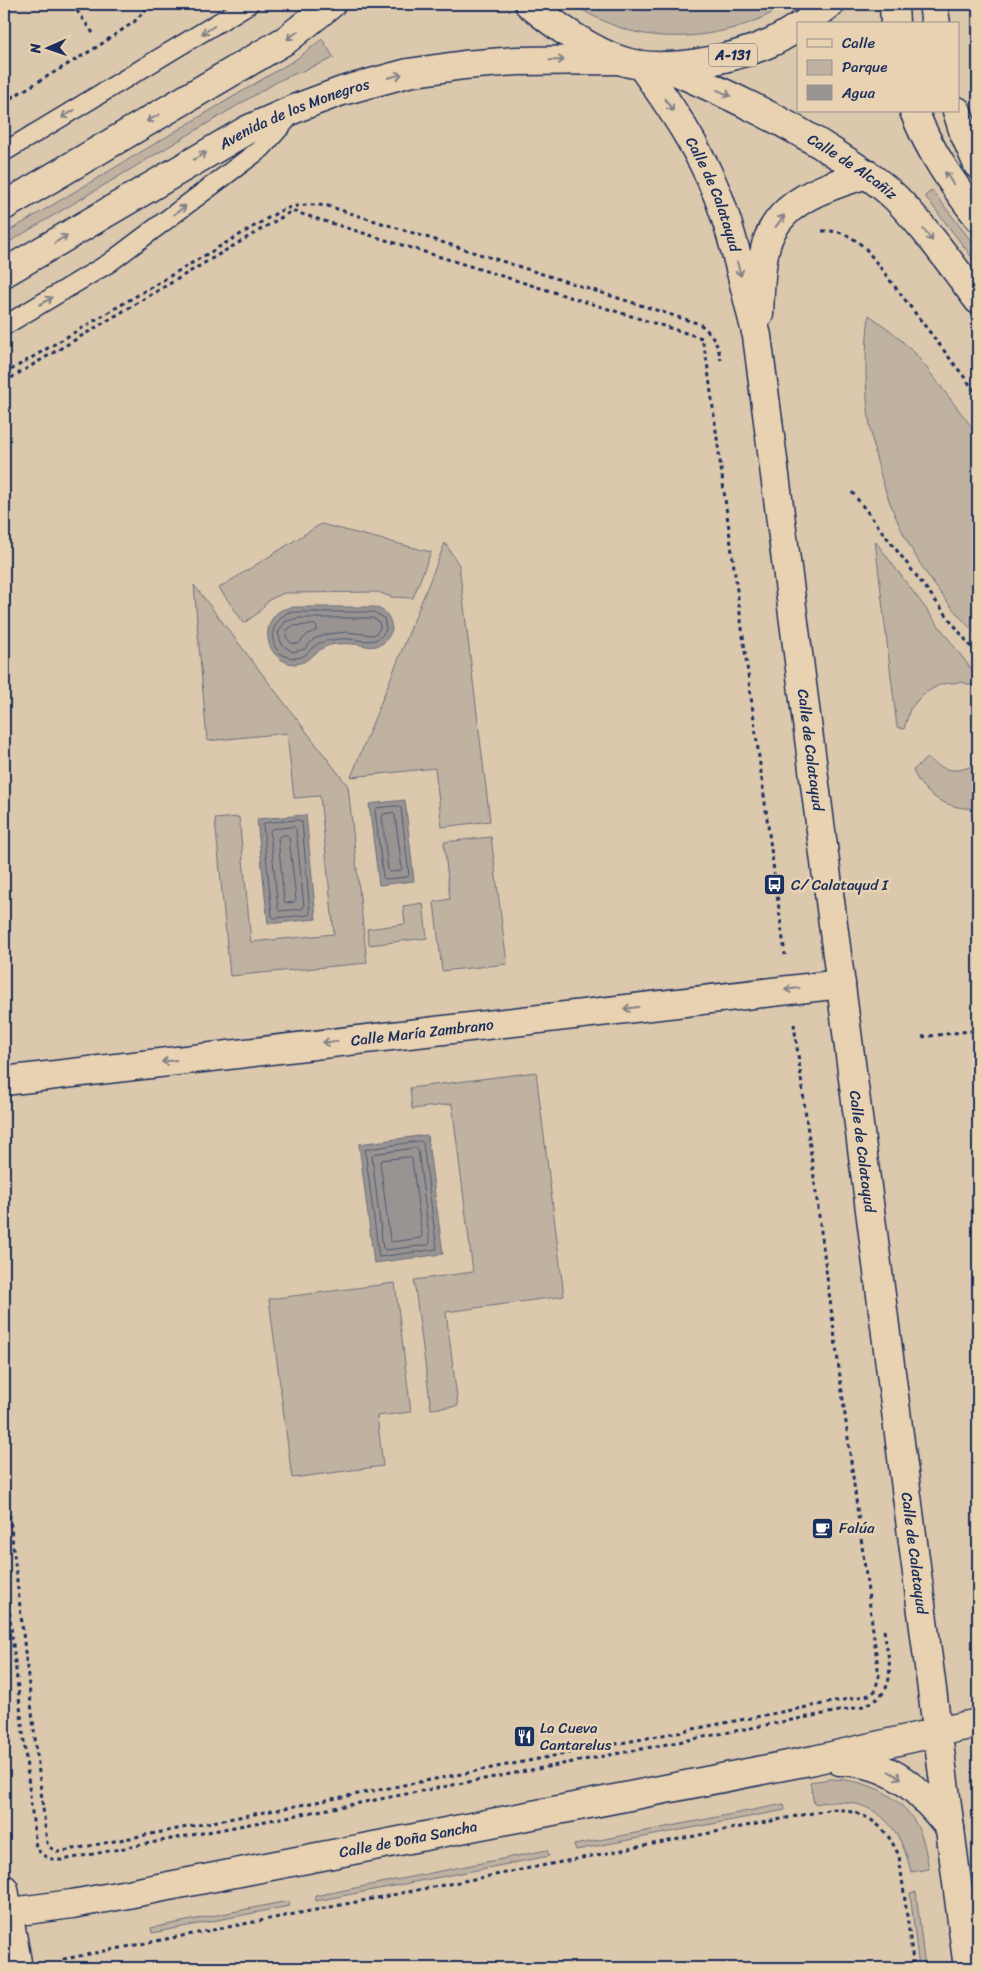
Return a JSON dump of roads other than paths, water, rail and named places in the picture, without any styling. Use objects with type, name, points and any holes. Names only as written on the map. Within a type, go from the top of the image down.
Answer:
[{"type":"street","points":[[4,206],[286,40],[331,4]]},
{"type":"street","name":"A-131","points":[[529,4],[555,25],[585,44],[641,64],[708,61],[739,54],[772,42],[797,28]]},
{"type":"street","points":[[807,22],[830,4]]},
{"type":"street","points":[[894,4],[895,22]]},
{"type":"street","points":[[933,4],[936,22]]},
{"type":"street","name":"Avenida de los Monegros","points":[[4,273],[247,130],[299,107],[342,91],[408,73],[464,65],[516,61],[641,64]]},
{"type":"street","name":"Calle de Alcañiz","points":[[641,64],[734,98],[803,133],[867,174],[896,198],[924,229],[978,300]]},
{"type":"street","name":"Calle de Calatayud","points":[[641,64],[683,125],[718,198],[757,336],[968,1968]]},
{"type":"street","points":[[914,112],[926,140],[950,181],[978,216]]},
{"type":"street","points":[[957,112],[978,165]]},
{"type":"street","name":"Calle de Calatayud","points":[[757,336],[762,263],[767,243],[777,224],[786,213],[810,196],[835,184],[867,174]]},
{"type":"street","name":"Calle María Zambrano","points":[[4,1080],[840,984]]},
{"type":"street","name":"Calle de Doña Sancha","points":[[5,1905],[128,1894],[814,1760],[978,1723]]},
{"type":"street","name":"Calle de Doña Sancha","points":[[814,1760],[853,1761],[873,1765],[894,1773],[913,1786],[950,1828]]},
{"type":"street","points":[[5,1905],[18,1968]]},
{"type":"lane","points":[[4,152],[249,4]]},
{"type":"lane","points":[[4,326],[109,263],[262,148],[299,107]]},
{"type":"water","points":[[299,607],[375,607],[388,616],[392,630],[386,640],[379,645],[370,647],[356,644],[330,645],[303,662],[297,664],[290,663],[276,656],[272,650],[268,638],[269,624],[272,618],[282,610]]},
{"type":"water","points":[[405,800],[414,881],[379,885],[369,804]]},
{"type":"water","points":[[306,815],[316,919],[268,924],[257,819]]},
{"type":"water","points":[[427,1135],[443,1254],[374,1263],[359,1144]]},
{"type":"place","name":"C/ Calatayud I","points":[[775,885]]},
{"type":"place","name":"Falúa","points":[[823,1528]]},
{"type":"place","name":"La Cueva Cantarelus","points":[[524,1737]]}]
